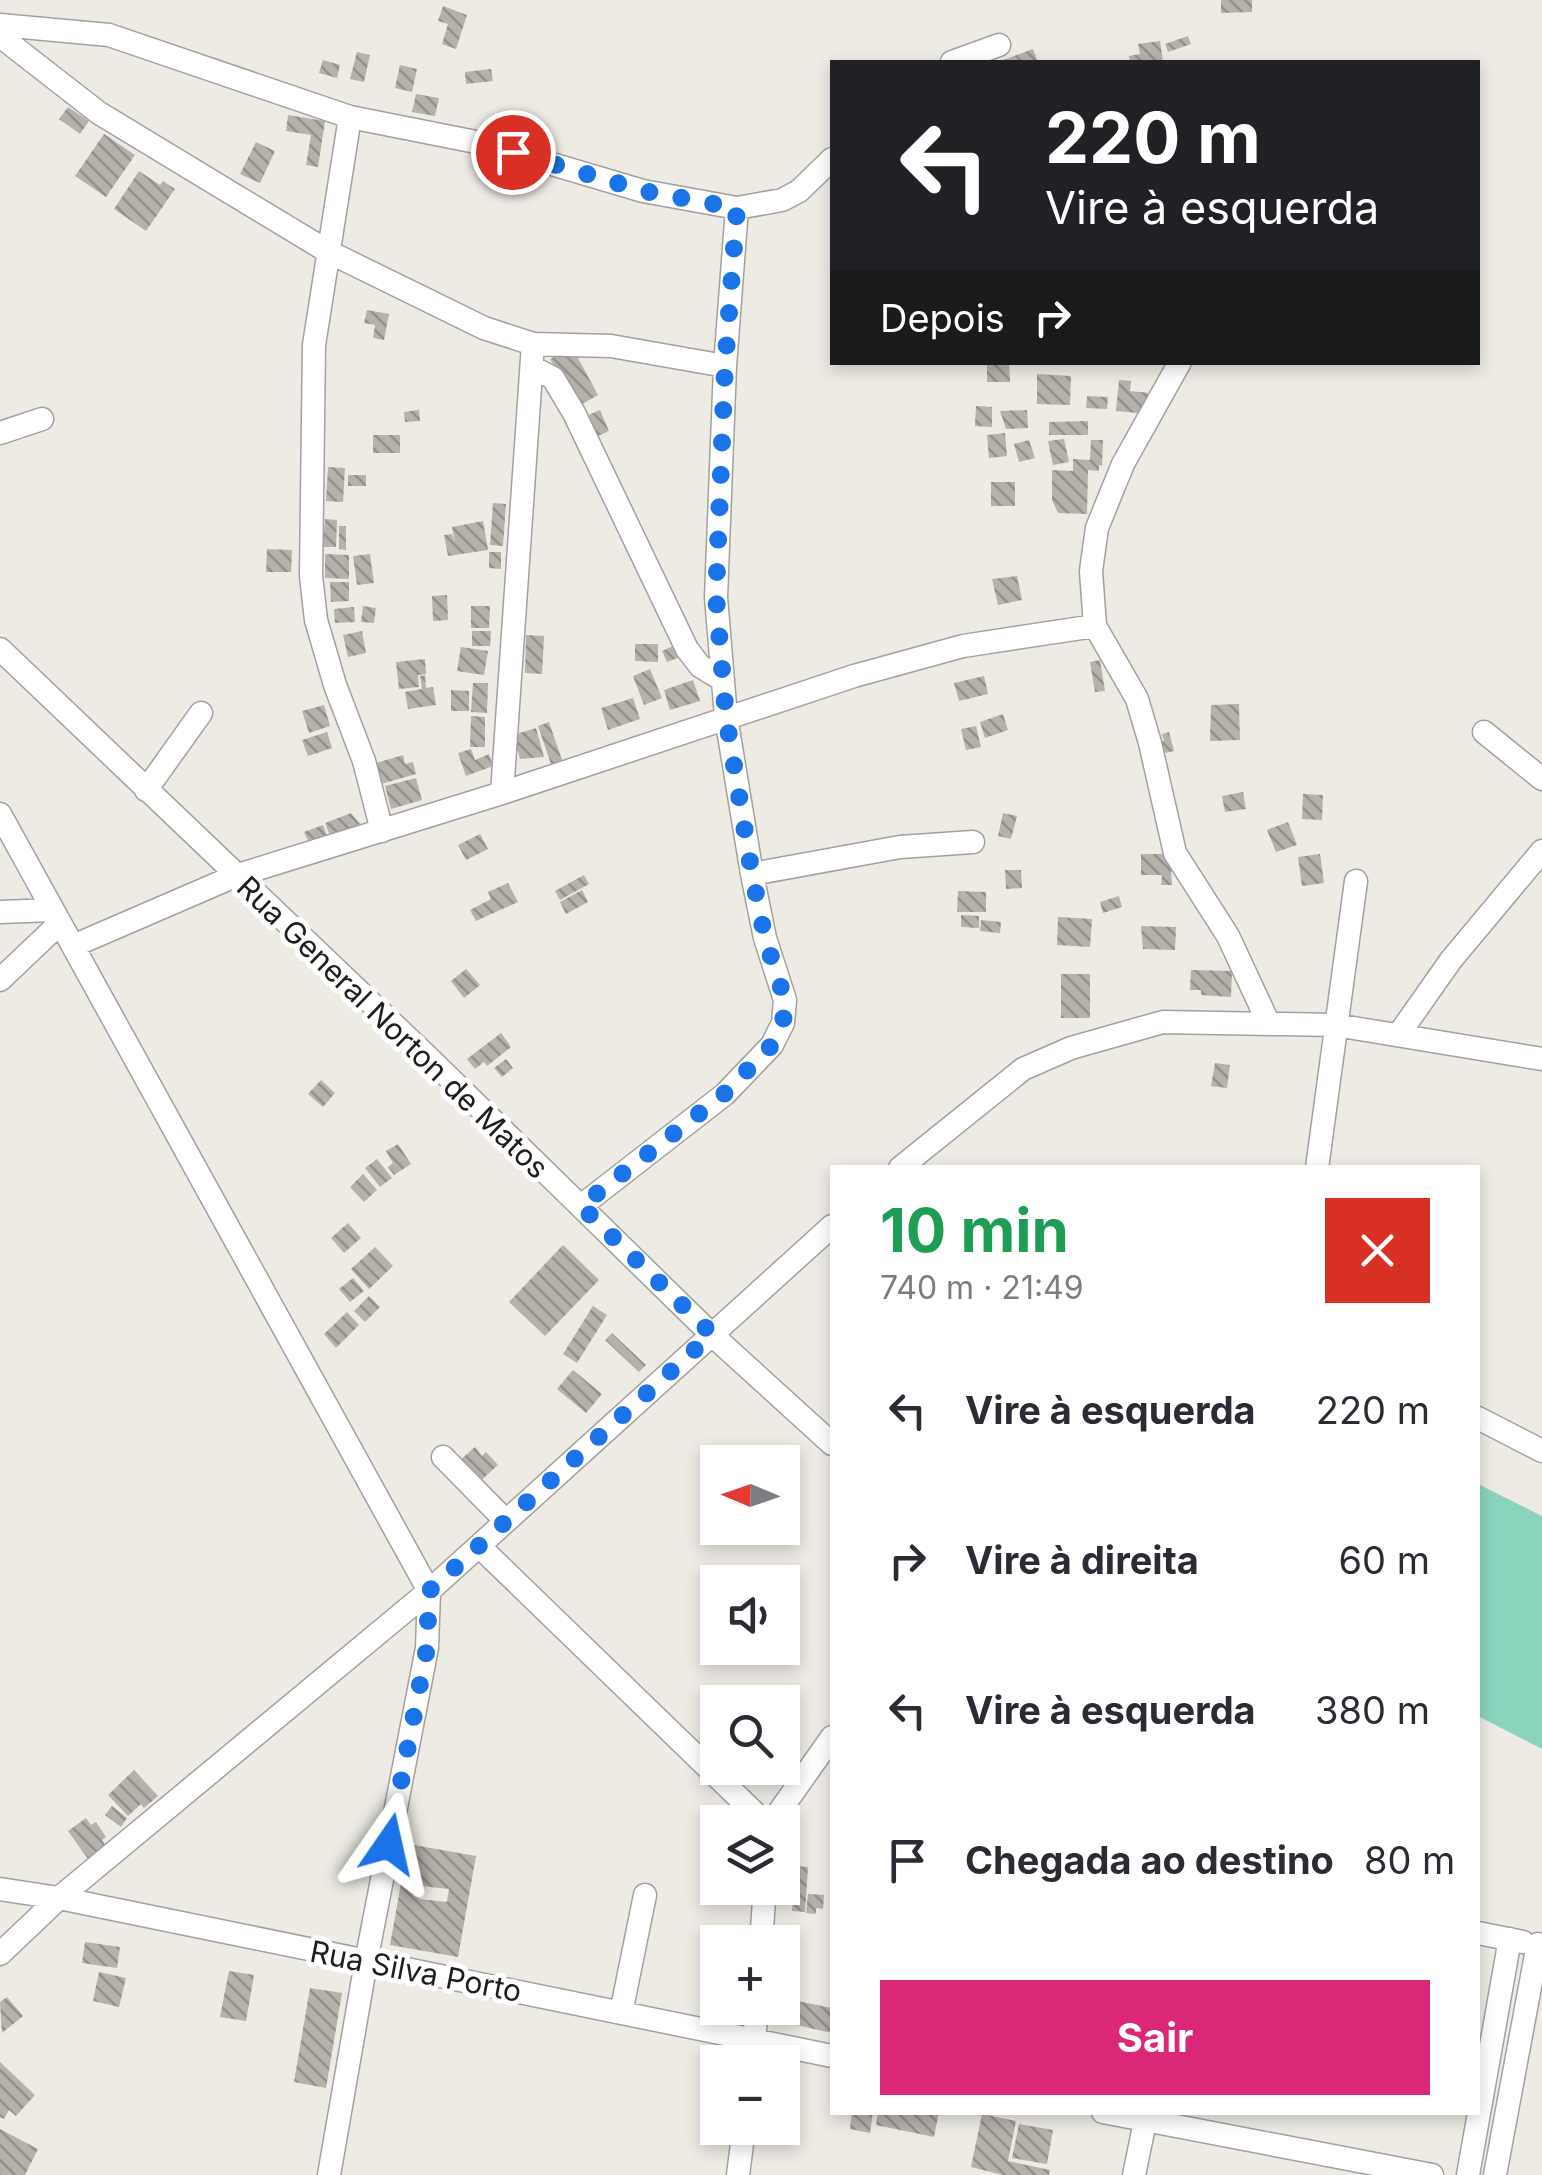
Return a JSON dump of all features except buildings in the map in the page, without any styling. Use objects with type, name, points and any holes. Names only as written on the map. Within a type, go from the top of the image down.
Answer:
[{"type":"street","points":[[0,25],[109,35],[350,117],[481,142],[644,191],[737,208],[782,200],[799,191],[830,161]]},
{"type":"street","points":[[0,36],[99,113],[327,251],[532,355],[553,378],[574,413],[687,649],[700,666],[722,680]]},
{"type":"street","points":[[958,60],[999,45]]},
{"type":"street","points":[[350,117],[314,344],[311,576],[316,620],[364,761],[382,830]]},
{"type":"street","points":[[581,1206],[724,1094],[772,1045],[783,1024],[785,1000],[765,938],[726,717],[716,596],[725,366],[737,208]]},
{"type":"street","points":[[532,355],[611,346],[725,366]]},
{"type":"street","points":[[502,793],[532,355]]},
{"type":"street","points":[[1178,365],[1123,464],[1097,528],[1091,571],[1095,626],[1136,699],[1176,853],[1228,936],[1269,1024]]},
{"type":"street","points":[[0,433],[42,419]]},
{"type":"street","points":[[73,946],[235,876],[502,793],[854,676],[963,646],[1095,626]]},
{"type":"street","name":"Rua General Norton de Matos","points":[[0,649],[712,1334],[830,1442]]},
{"type":"street","points":[[146,790],[201,713]]},
{"type":"street","points":[[1484,732],[1542,779]]},
{"type":"street","points":[[0,814],[429,1591],[427,1648],[329,2175]]},
{"type":"street","points":[[752,874],[900,847],[973,842]]},
{"type":"street","points":[[1399,1034],[1452,960],[1542,851]]},
{"type":"street","points":[[1317,1165],[1356,882]]},
{"type":"street","points":[[0,912],[56,916]]},
{"type":"street","points":[[0,980],[56,916]]},
{"type":"street","points":[[908,1165],[1023,1069],[1070,1048],[1163,1022],[1335,1025],[1542,1059]]},
{"type":"street","points":[[0,1954],[60,1898],[429,1591],[830,1228]]},
{"type":"street","points":[[1480,1419],[1542,1451]]},
{"type":"street","points":[[443,1457],[506,1521]]},
{"type":"street","points":[[479,1546],[746,1805]]},
{"type":"street","points":[[784,1805],[830,1740]]},
{"type":"street","name":"Rua Silva Porto","points":[[0,1889],[621,2013],[733,2045]]},
{"type":"street","points":[[621,2013],[646,1895]]},
{"type":"street","points":[[1480,1933],[1540,1945],[1495,2175]]},
{"type":"street","points":[[1480,2110],[1510,1939]]},
{"type":"street","points":[[1493,2040],[1519,2045]]},
{"type":"street","name":"Rua Silva Porto","points":[[800,2054],[830,2056]]},
{"type":"street","points":[[1468,2175],[1479,2115]]},
{"type":"street","points":[[1134,2175],[1146,2117],[1432,2175]]},
{"type":"street","points":[[738,2175],[742,2145]]},
{"type":"green space","points":[[1480,1485],[1542,1516],[1542,1749],[1480,1717]]},
{"type":"route","points":[[389,1844],[427,1648],[429,1591],[712,1334],[581,1206],[724,1094],[772,1045],[783,1024],[785,1000],[765,938],[752,874],[726,717],[716,596],[725,366],[737,208],[644,191],[513,152]]}]
